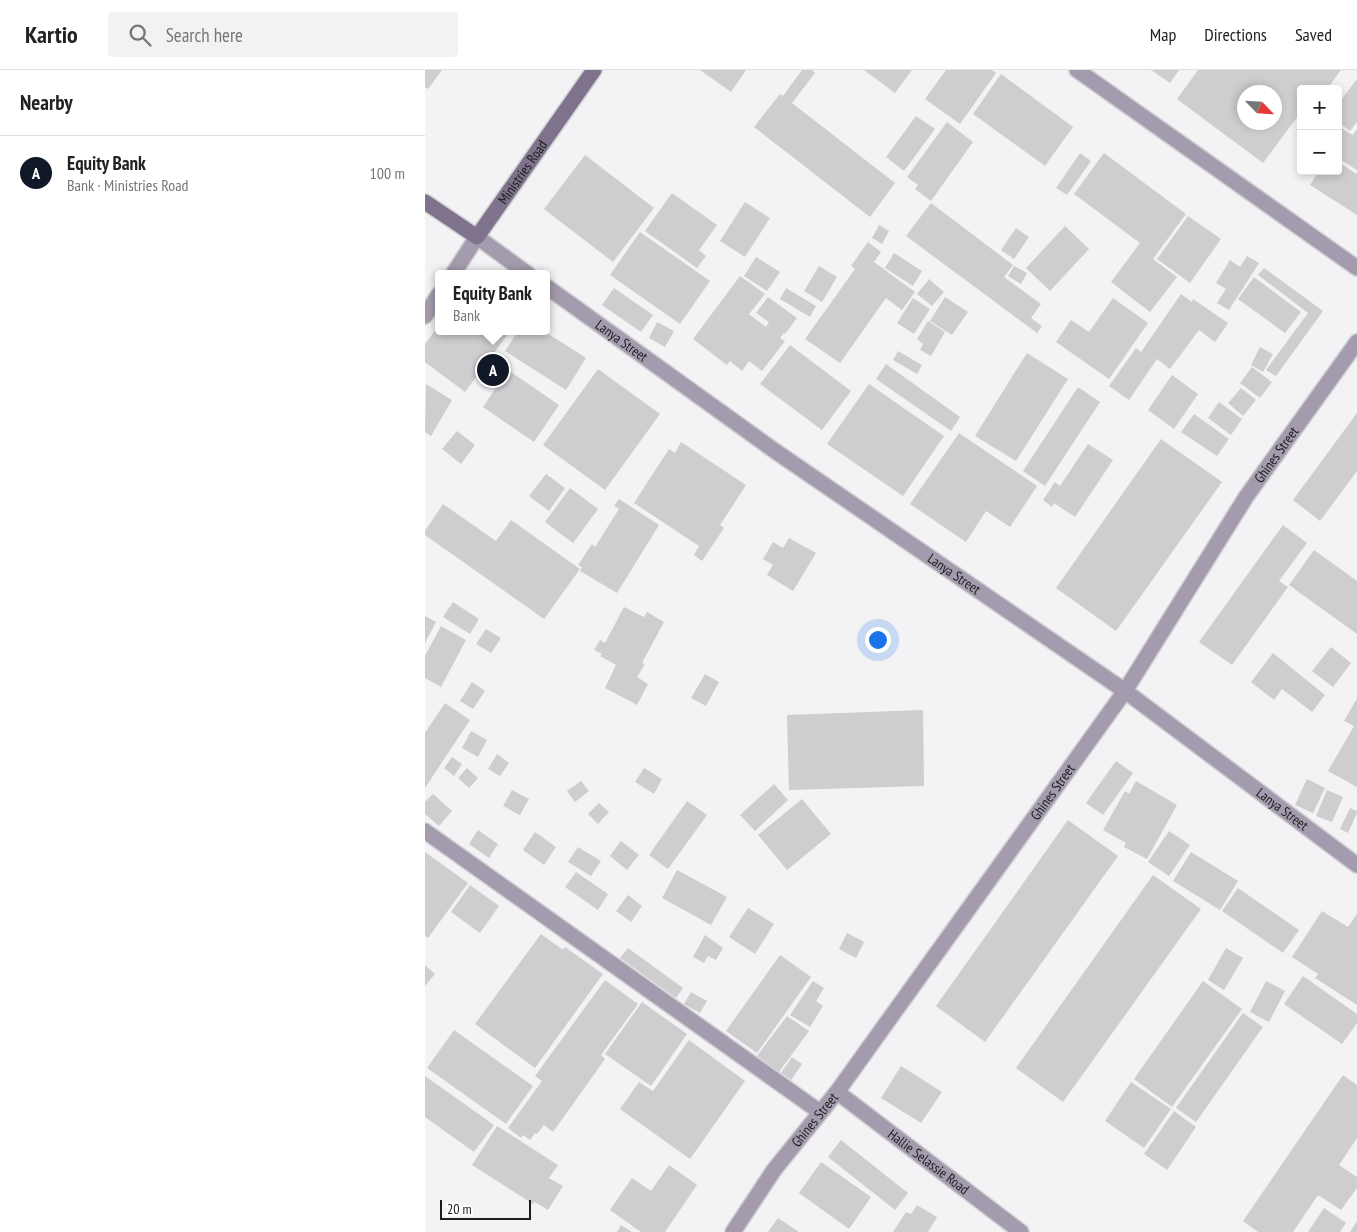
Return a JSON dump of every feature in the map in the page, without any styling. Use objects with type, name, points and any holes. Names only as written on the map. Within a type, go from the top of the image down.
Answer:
[{"type":"street","name":"Ministries Road","points":[[456,270],[594,70]]},
{"type":"street","points":[[1077,70],[1357,268]]},
{"type":"street","points":[[425,202],[522,270]]},
{"type":"street","name":"Lanya Street","points":[[550,289],[775,451],[1125,691],[1357,865]]},
{"type":"street","points":[[425,316],[435,300]]},
{"type":"street","name":"Ghines Street","points":[[733,1232],[774,1170],[837,1092],[1125,691],[1246,498],[1357,342]]},
{"type":"street","points":[[425,831],[820,1112]]},
{"type":"street","name":"Hallie Selassie Road","points":[[837,1092],[1021,1232]]},
{"type":"building","points":[[425,70],[442,70],[428,89],[425,87]]},
{"type":"building","points":[[700,70],[746,70],[731,92]]},
{"type":"building","points":[[802,70],[812,70],[815,73],[792,103],[895,183],[870,217],[754,127],[780,94],[783,96]]},
{"type":"building","points":[[864,70],[912,70],[895,93]]},
{"type":"building","points":[[946,70],[992,70],[996,73],[960,124],[925,99]]},
{"type":"building","points":[[1151,70],[1179,70],[1170,83]]},
{"type":"building","points":[[1198,70],[1341,70],[1330,85],[1297,85],[1297,117],[1263,163],[1177,99]]},
{"type":"building","points":[[1001,74],[1073,127],[1045,166],[973,114]]},
{"type":"building","points":[[1357,79],[1357,122],[1350,131],[1342,125],[1342,99]]},
{"type":"building","points":[[916,116],[935,129],[904,171],[886,157]]},
{"type":"building","points":[[947,122],[973,142],[931,201],[915,189],[918,185],[907,177]]},
{"type":"building","points":[[1342,128],[1353,135],[1357,129],[1357,170],[1342,161]]},
{"type":"building","points":[[1080,153],[1091,161],[1067,195],[1056,188]]},
{"type":"building","points":[[1104,153],[1186,214],[1153,259],[1177,277],[1150,312],[1111,282],[1140,243],[1074,194]]},
{"type":"building","points":[[585,155],[654,208],[613,262],[544,209]]},
{"type":"building","points":[[1342,165],[1357,174],[1357,215],[1310,185],[1316,175],[1342,175]]},
{"type":"building","points":[[672,193],[717,225],[699,250],[706,256],[697,268],[645,231]]},
{"type":"building","points":[[745,202],[770,218],[745,257],[720,241]]},
{"type":"building","points":[[931,203],[1013,265],[1004,277],[1041,304],[1031,318],[1042,326],[1037,333],[906,236]]},
{"type":"building","points":[[1188,216],[1221,239],[1190,283],[1157,259]]},
{"type":"building","points":[[879,225],[889,231],[882,244],[872,238]]},
{"type":"building","points":[[1065,226],[1089,249],[1050,291],[1026,268]]},
{"type":"building","points":[[1016,228],[1029,237],[1014,259],[1001,250]]},
{"type":"building","points":[[640,232],[710,281],[680,324],[610,275]]},
{"type":"building","points":[[868,242],[881,252],[874,262],[915,292],[902,310],[886,298],[840,363],[805,339],[855,269],[851,266]]},
{"type":"building","points":[[894,253],[922,271],[913,286],[885,268]]},
{"type":"building","points":[[1247,256],[1259,263],[1229,310],[1217,303],[1226,289],[1216,283],[1230,260],[1240,267]]},
{"type":"building","points":[[756,257],[780,272],[767,291],[744,276]]},
{"type":"building","points":[[819,266],[837,277],[822,302],[804,291]]},
{"type":"building","points":[[1014,266],[1027,273],[1021,284],[1008,276]]},
{"type":"building","points":[[1264,268],[1323,311],[1276,376],[1266,370],[1308,313],[1258,275]]},
{"type":"building","points":[[740,276],[765,294],[749,314],[766,327],[769,322],[756,313],[768,297],[797,318],[780,338],[785,341],[762,371],[749,361],[742,371],[730,361],[727,365],[693,339]]},
{"type":"building","points":[[1254,277],[1301,312],[1285,333],[1238,299]]},
{"type":"building","points":[[929,279],[944,292],[932,306],[917,294]]},
{"type":"building","points":[[614,288],[653,315],[641,332],[602,305]]},
{"type":"building","points":[[786,288],[816,306],[810,317],[780,299]]},
{"type":"building","points":[[1181,294],[1192,302],[1193,299],[1228,323],[1215,342],[1199,330],[1170,369],[1157,359],[1129,400],[1109,386],[1136,348],[1141,352]]},
{"type":"building","points":[[945,297],[968,312],[952,335],[930,321]]},
{"type":"building","points":[[913,298],[930,309],[914,334],[897,323]]},
{"type":"building","points":[[1113,298],[1148,323],[1109,379],[1056,342],[1071,320],[1089,332]]},
{"type":"building","points":[[928,321],[945,332],[931,356],[920,350],[923,344],[917,339]]},
{"type":"building","points":[[657,322],[674,331],[665,347],[649,338]]},
{"type":"building","points":[[435,330],[435,335],[507,335],[465,392],[425,362],[425,344]]},
{"type":"building","points":[[515,335],[550,335],[586,358],[566,390],[505,351]]},
{"type":"building","points":[[790,345],[851,391],[822,430],[760,384]]},
{"type":"building","points":[[1260,347],[1273,354],[1263,372],[1251,365]]},
{"type":"building","points":[[898,351],[922,365],[917,374],[893,360]]},
{"type":"building","points":[[1027,353],[1068,379],[1016,461],[975,436]]},
{"type":"building","points":[[886,364],[960,417],[951,431],[876,379]]},
{"type":"building","points":[[1252,367],[1272,382],[1260,398],[1240,383]]},
{"type":"building","points":[[598,369],[660,414],[605,490],[543,445]]},
{"type":"building","points":[[508,370],[559,405],[534,442],[483,407]]},
{"type":"building","points":[[1172,375],[1198,394],[1174,429],[1148,410]]},
{"type":"building","points":[[426,384],[452,400],[431,436],[425,432]]},
{"type":"building","points":[[869,384],[944,436],[903,496],[827,444]]},
{"type":"building","points":[[1078,387],[1100,402],[1045,486],[1023,471]]},
{"type":"building","points":[[1241,388],[1256,400],[1243,416],[1228,403]]},
{"type":"building","points":[[1219,402],[1242,419],[1231,435],[1208,418]]},
{"type":"building","points":[[1357,413],[1357,471],[1320,521],[1293,500]]},
{"type":"building","points":[[1194,414],[1229,439],[1217,456],[1181,432]]},
{"type":"building","points":[[457,431],[475,445],[461,464],[442,449]]},
{"type":"building","points":[[959,433],[1037,486],[1010,527],[986,511],[966,542],[910,504]]},
{"type":"building","points":[[1161,439],[1222,482],[1116,631],[1056,588]]},
{"type":"building","points":[[681,442],[746,485],[720,525],[724,528],[702,561],[694,555],[699,546],[634,503],[669,449],[675,453]]},
{"type":"building","points":[[1088,444],[1113,460],[1075,517],[1054,503],[1052,507],[1043,500],[1055,482],[1060,486]]},
{"type":"building","points":[[546,474],[565,488],[549,511],[529,496]]},
{"type":"building","points":[[570,488],[598,509],[573,543],[545,522]]},
{"type":"building","points":[[619,499],[659,525],[617,593],[580,571],[582,567],[578,565],[592,544],[595,547],[619,509],[614,506]]},
{"type":"building","points":[[443,504],[496,541],[511,520],[580,569],[544,619],[425,535],[425,531]]},
{"type":"building","points":[[1283,525],[1307,543],[1279,581],[1288,587],[1232,665],[1199,642]]},
{"type":"building","points":[[789,538],[816,553],[793,591],[767,575],[773,565],[763,559],[773,542],[783,548]]},
{"type":"building","points":[[1314,550],[1357,581],[1357,634],[1289,585]]},
{"type":"building","points":[[453,602],[479,619],[470,634],[443,617]]},
{"type":"building","points":[[624,607],[644,617],[647,612],[664,622],[642,663],[645,664],[637,677],[648,684],[637,705],[605,688],[616,665],[600,656],[602,654],[594,650],[600,640],[605,643]]},
{"type":"building","points":[[425,616],[436,622],[425,643]]},
{"type":"building","points":[[441,626],[466,640],[441,687],[425,678],[425,656]]},
{"type":"building","points":[[486,629],[501,638],[491,653],[476,644]]},
{"type":"building","points":[[1331,647],[1351,663],[1333,687],[1312,671]]},
{"type":"building","points":[[1273,653],[1325,695],[1312,712],[1282,689],[1274,700],[1251,682]]},
{"type":"building","points":[[705,674],[719,682],[706,706],[691,698]]},
{"type":"building","points":[[472,682],[485,691],[473,709],[460,701]]},
{"type":"building","points":[[1356,700],[1357,787],[1328,771],[1354,726],[1344,721]]},
{"type":"building","points":[[445,703],[470,720],[425,788],[425,733]]},
{"type":"building","points":[[923,710],[924,786],[789,790],[787,715]]},
{"type":"building","points":[[471,731],[487,740],[478,757],[462,748]]},
{"type":"building","points":[[497,754],[509,763],[500,776],[488,769]]},
{"type":"building","points":[[452,757],[462,764],[454,776],[444,768]]},
{"type":"building","points":[[1116,761],[1133,773],[1103,815],[1086,803]]},
{"type":"building","points":[[467,768],[478,778],[469,788],[458,778]]},
{"type":"building","points":[[644,768],[662,779],[654,794],[635,782]]},
{"type":"building","points":[[1307,779],[1325,788],[1313,813],[1295,805]]},
{"type":"building","points":[[581,781],[589,791],[575,802],[567,791]]},
{"type":"building","points":[[1136,781],[1177,805],[1147,859],[1124,847],[1126,843],[1103,830],[1125,791],[1129,794]]},
{"type":"building","points":[[774,784],[788,800],[755,831],[740,815]]},
{"type":"building","points":[[512,790],[529,799],[520,815],[503,806]]},
{"type":"building","points":[[1327,790],[1343,797],[1332,822],[1316,816]]},
{"type":"building","points":[[433,794],[452,811],[439,826],[425,814],[425,802]]},
{"type":"building","points":[[802,799],[831,834],[787,870],[758,835]]},
{"type":"building","points":[[687,801],[707,815],[668,869],[649,855]]},
{"type":"building","points":[[599,803],[609,812],[598,824],[588,814]]},
{"type":"building","points":[[1350,808],[1357,811],[1357,813],[1348,833],[1340,829]]},
{"type":"building","points":[[1068,820],[1118,856],[985,1042],[936,1006]]},
{"type":"building","points":[[478,830],[498,844],[489,858],[469,844]]},
{"type":"building","points":[[1169,831],[1190,845],[1169,876],[1148,862]]},
{"type":"building","points":[[535,832],[556,847],[544,865],[523,850]]},
{"type":"building","points":[[621,841],[639,855],[627,870],[610,856]]},
{"type":"building","points":[[578,847],[601,861],[591,876],[568,862]]},
{"type":"building","points":[[425,852],[468,883],[428,938],[425,936]]},
{"type":"building","points":[[1191,852],[1238,881],[1220,910],[1173,881]]},
{"type":"building","points":[[677,870],[727,897],[711,925],[662,898]]},
{"type":"building","points":[[576,872],[608,894],[598,910],[565,887]]},
{"type":"building","points":[[1153,875],[1201,909],[1063,1102],[1016,1068]]},
{"type":"building","points":[[470,885],[499,906],[480,933],[451,912]]},
{"type":"building","points":[[1238,888],[1299,930],[1283,953],[1222,911]]},
{"type":"building","points":[[628,895],[642,906],[631,922],[616,911]]},
{"type":"building","points":[[748,908],[774,924],[755,954],[729,937]]},
{"type":"building","points":[[1322,911],[1348,927],[1357,914],[1357,1005],[1315,978],[1318,974],[1292,957]]},
{"type":"building","points":[[847,933],[864,942],[856,958],[839,949]]},
{"type":"building","points":[[541,934],[563,950],[565,947],[603,974],[535,1068],[475,1024]]},
{"type":"building","points":[[705,935],[723,948],[716,960],[708,956],[704,963],[693,957]]},
{"type":"building","points":[[628,948],[683,988],[676,998],[620,958]]},
{"type":"building","points":[[1226,948],[1243,958],[1224,990],[1208,980]]},
{"type":"building","points":[[780,955],[811,977],[757,1053],[726,1031]]},
{"type":"building","points":[[425,965],[435,974],[425,986]]},
{"type":"building","points":[[1303,976],[1357,1014],[1357,1023],[1342,1044],[1284,1004]]},
{"type":"building","points":[[605,980],[638,1004],[601,1055],[605,1059],[553,1132],[544,1125],[530,1140],[523,1135],[521,1138],[508,1128],[542,1081],[535,1076]]},
{"type":"building","points":[[813,981],[824,988],[816,1001],[823,1006],[810,1027],[790,1015]]},
{"type":"building","points":[[1203,981],[1242,1009],[1172,1107],[1134,1079]]},
{"type":"building","points":[[1266,981],[1285,991],[1269,1022],[1250,1012]]},
{"type":"building","points":[[691,992],[707,1001],[700,1013],[684,1004]]},
{"type":"building","points":[[642,1002],[687,1034],[651,1086],[605,1054]]},
{"type":"building","points":[[1243,1013],[1263,1027],[1196,1122],[1176,1108]]},
{"type":"building","points":[[787,1016],[809,1031],[779,1072],[757,1056]]},
{"type":"building","points":[[454,1030],[533,1086],[506,1124],[427,1068]]},
{"type":"building","points":[[689,1040],[745,1081],[690,1159],[620,1109],[639,1082],[653,1091]]},
{"type":"building","points":[[792,1057],[802,1064],[791,1080],[781,1073]]},
{"type":"building","points":[[901,1066],[942,1092],[921,1123],[881,1098]]},
{"type":"building","points":[[1343,1075],[1357,1085],[1357,1138],[1339,1165],[1357,1177],[1357,1188],[1341,1210],[1318,1195],[1293,1232],[1258,1232],[1243,1221]]},
{"type":"building","points":[[425,1076],[494,1125],[474,1152],[425,1117]]},
{"type":"building","points":[[1131,1082],[1171,1109],[1144,1148],[1105,1121]]},
{"type":"building","points":[[1174,1111],[1196,1127],[1167,1170],[1144,1154]]},
{"type":"building","points":[[497,1126],[558,1165],[549,1178],[563,1186],[548,1210],[535,1202],[533,1204],[472,1165]]},
{"type":"building","points":[[841,1140],[908,1193],[895,1210],[828,1157]]},
{"type":"building","points":[[821,1162],[871,1197],[849,1229],[799,1193]]},
{"type":"building","points":[[669,1165],[697,1185],[665,1232],[641,1232],[610,1210],[632,1178],[651,1191]]},
{"type":"building","points":[[917,1205],[937,1217],[928,1232],[893,1232],[906,1212],[911,1214]]},
{"type":"building","points":[[1324,1208],[1346,1223],[1340,1232],[1308,1232]]},
{"type":"building","points":[[778,1218],[799,1232],[768,1232]]},
{"type":"building","points":[[1357,1221],[1357,1232],[1350,1232]]},
{"type":"building","points":[[621,1225],[632,1232],[617,1232]]},
{"type":"place","name":"Equity Bank","points":[[493,370]]}]
